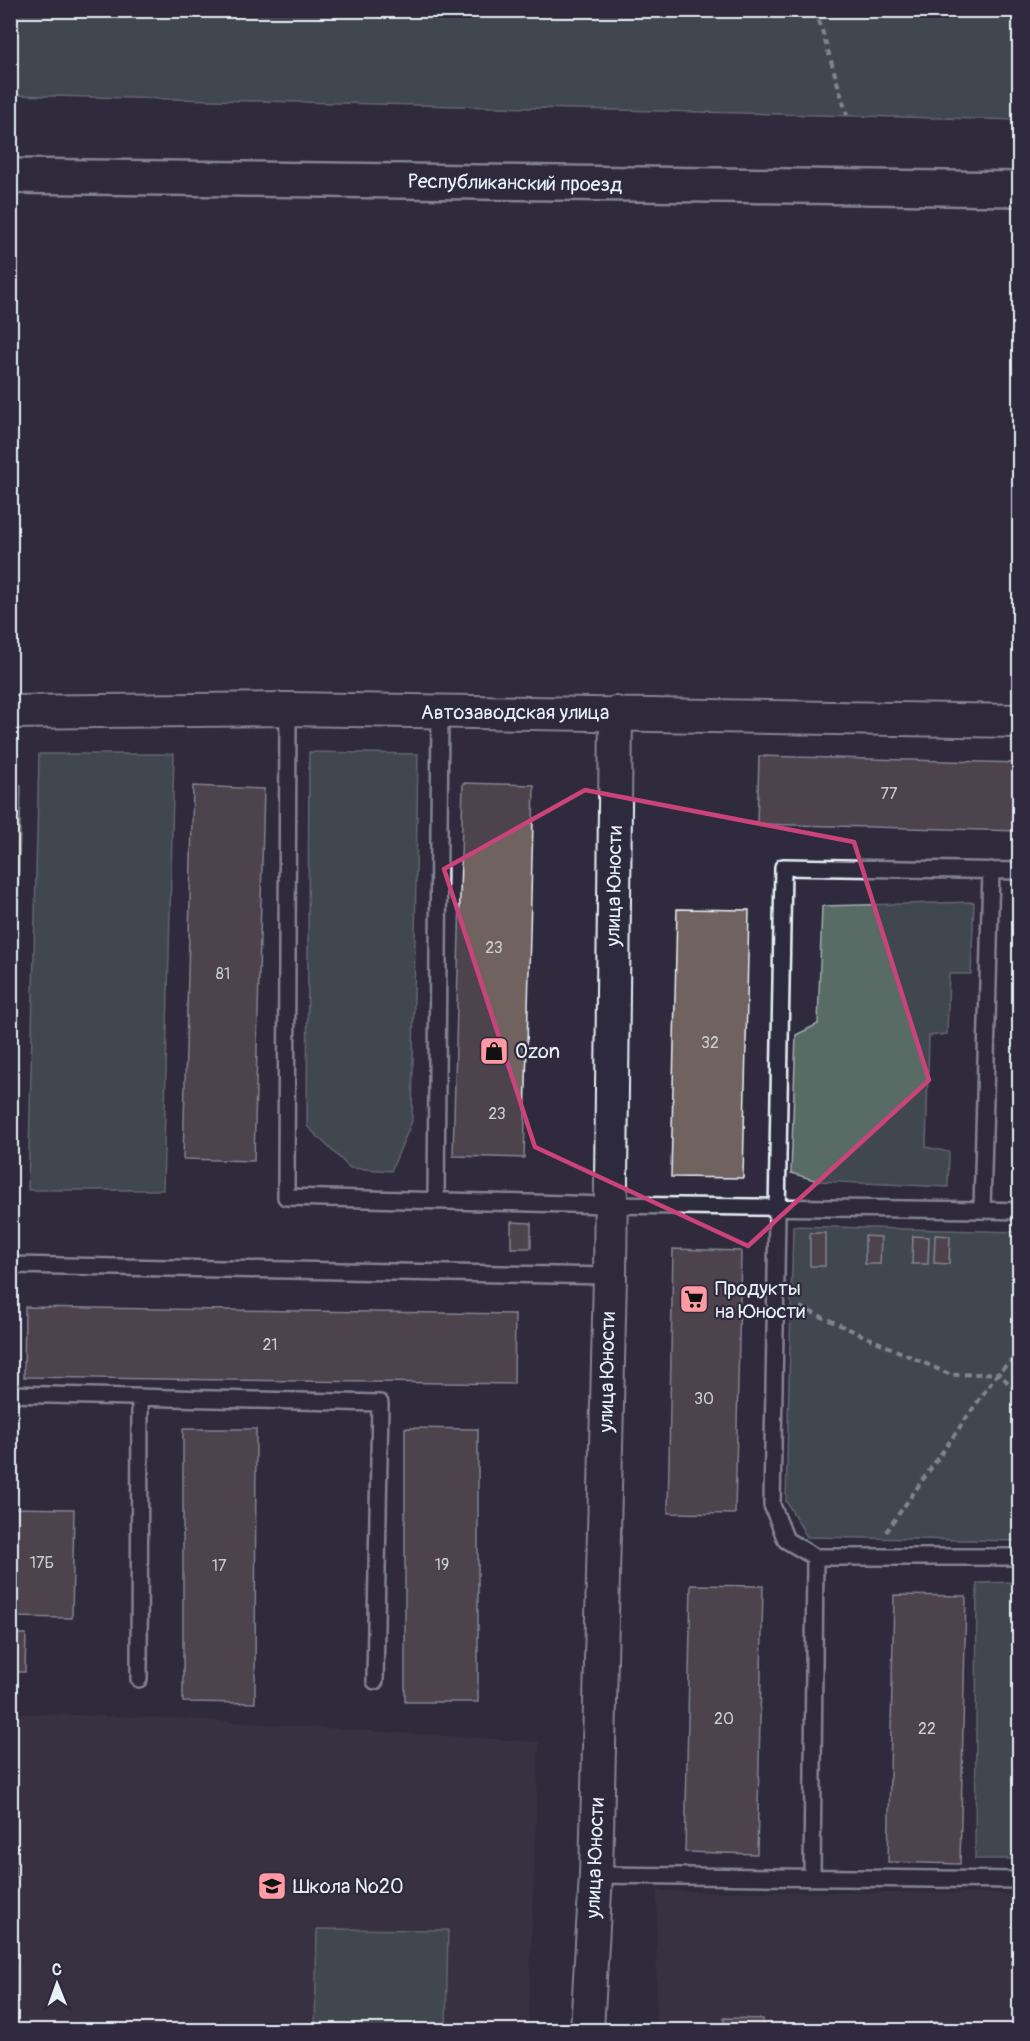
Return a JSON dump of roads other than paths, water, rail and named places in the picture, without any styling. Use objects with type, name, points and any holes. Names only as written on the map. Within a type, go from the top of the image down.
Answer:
[{"type":"street","name":"Республиканский проезд","points":[[10,176],[1020,189]]},
{"type":"street","name":"Автозаводская улица","points":[[10,712],[288,709],[1020,721]]},
{"type":"street","name":"улица Юности","points":[[587,2031],[596,1875],[610,1276],[608,1205],[616,713]]},
{"type":"lane","points":[[288,709],[286,1197],[779,1209],[1020,1210]]},
{"type":"lane","points":[[436,1200],[440,712]]},
{"type":"lane","points":[[1020,871],[783,867],[779,1209],[772,1505],[786,1540],[815,1557],[1020,1557]]},
{"type":"lane","points":[[982,1210],[991,870]]},
{"type":"lane","points":[[10,1264],[610,1276]]},
{"type":"lane","points":[[10,1394],[380,1403],[375,1681]]},
{"type":"lane","points":[[139,1679],[140,1397]]},
{"type":"lane","points":[[812,1878],[815,1557]]},
{"type":"lane","points":[[596,1875],[1020,1880]]},
{"type":"place","name":"Ozon","points":[[494,1051]]},
{"type":"place","name":"Продукты на Юности","points":[[694,1299]]},
{"type":"place","name":"Школа №20","points":[[272,1886]]}]
